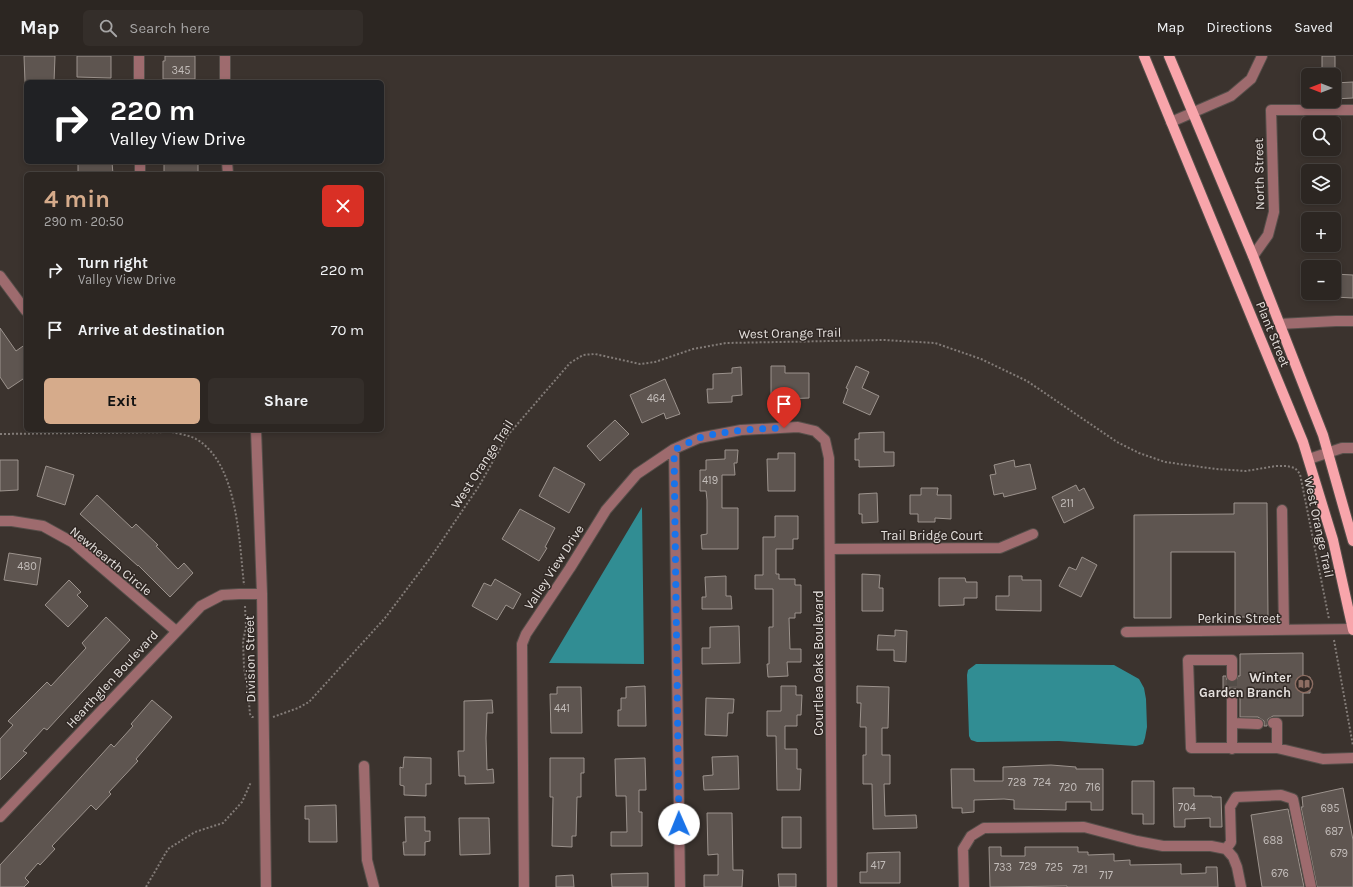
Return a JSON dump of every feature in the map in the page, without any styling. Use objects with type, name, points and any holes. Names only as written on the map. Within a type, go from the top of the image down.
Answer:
[{"type":"main road","name":"Plant Street","points":[[1144,56],[1292,414],[1309,459],[1333,540],[1353,629]]},
{"type":"main road","name":"Plant Street","points":[[1169,56],[1253,256],[1323,435],[1353,541]]},
{"type":"street","points":[[138,56],[139,80]]},
{"type":"street","points":[[225,56],[225,80]]},
{"type":"street","points":[[1171,122],[1231,96],[1250,79],[1262,56]]},
{"type":"street","name":"North Street","points":[[1253,256],[1268,235],[1274,212],[1271,110],[1353,110]]},
{"type":"street","points":[[0,276],[24,308]]},
{"type":"street","points":[[1279,324],[1353,321]]},
{"type":"street","name":"Valley View Drive","points":[[524,887],[522,644],[526,634],[606,510],[637,474],[674,450],[699,438],[741,430],[798,427],[815,431],[825,440]]},
{"type":"street","name":"Division Street","points":[[256,432],[262,594],[266,887]]},
{"type":"street","name":"Courtlea Oaks Boulevard","points":[[825,440],[829,458],[832,887]]},
{"type":"street","points":[[1309,459],[1342,448],[1353,448]]},
{"type":"street","points":[[674,450],[680,887]]},
{"type":"street","points":[[1282,510],[1284,630]]},
{"type":"street","name":"Newhearth Circle","points":[[0,521],[12,521],[44,526],[72,542],[176,631]]},
{"type":"street","name":"Trail Bridge Court","points":[[830,548],[1000,548],[1033,534]]},
{"type":"street","name":"Hearthglen Boulevard","points":[[0,818],[201,606],[222,595],[262,594]]},
{"type":"street","name":"Perkins Street","points":[[1126,632],[1353,629]]},
{"type":"street","points":[[1232,676],[1232,660],[1188,660],[1191,748],[1277,748],[1323,759],[1353,758]]},
{"type":"street","points":[[1232,694],[1232,749]]},
{"type":"street","points":[[1233,723],[1258,724]]},
{"type":"street","points":[[1273,723],[1277,723],[1277,748]]},
{"type":"street","points":[[364,766],[367,860],[374,887]]},
{"type":"street","points":[[1226,849],[1231,842],[1230,807],[1236,797],[1281,795],[1293,799],[1311,887]]},
{"type":"street","points":[[964,887],[963,849],[971,836],[984,828],[1084,827],[1137,841],[1163,846],[1211,846],[1226,849],[1233,857],[1235,862],[1241,887]]},
{"type":"path","name":"West Orange Trail","points":[[272,717],[276,717],[309,702],[385,618],[431,557],[479,486],[508,435],[570,363],[583,355],[595,354],[640,364],[655,362],[693,349],[726,343],[884,340],[935,343],[981,359],[1027,381],[1117,442],[1140,453],[1165,462],[1246,472],[1276,466],[1295,468],[1300,474],[1330,623]]},
{"type":"path","points":[[0,434],[172,432],[195,438],[214,455],[230,487],[236,518],[244,586]]},
{"type":"path","points":[[245,606],[246,627],[243,641],[244,667],[250,714],[254,717]]},
{"type":"path","points":[[1333,639],[1353,746]]},
{"type":"path","points":[[146,887],[168,849],[195,832],[223,823],[242,802],[251,782]]},
{"type":"water","points":[[642,507],[644,664],[549,663]]},
{"type":"water","points":[[976,664],[1114,665],[1139,679],[1144,688],[1147,727],[1143,744],[1136,746],[1059,741],[977,742],[971,740],[969,736],[967,675],[968,670]]},
{"type":"building","points":[[24,56],[55,56],[54,80],[25,80]]},
{"type":"building","points":[[77,56],[111,56],[111,78],[77,77]]},
{"type":"building","points":[[165,56],[195,56],[195,79],[163,79],[163,61],[165,61]]},
{"type":"building","points":[[1322,56],[1335,56],[1335,68],[1322,68]]},
{"type":"building","points":[[1353,82],[1353,98],[1341,99],[1341,83]]},
{"type":"building","points":[[78,164],[112,164],[113,172],[78,172]]},
{"type":"building","points":[[164,164],[198,164],[198,172],[164,172]]},
{"type":"building","points":[[1341,274],[1353,275],[1353,298],[1341,297]]},
{"type":"building","points":[[0,328],[16,351],[24,345],[24,378],[8,389],[0,377]]},
{"type":"building","points":[[771,366],[785,366],[785,373],[809,373],[809,398],[784,399],[784,395],[771,395]]},
{"type":"building","points":[[856,366],[869,372],[862,388],[879,396],[870,415],[843,403],[848,389],[846,388]]},
{"type":"building","points":[[741,367],[742,395],[732,396],[732,402],[708,403],[707,389],[713,389],[713,374],[732,373],[732,368]]},
{"type":"building","points":[[665,379],[680,414],[666,419],[664,413],[642,423],[630,395]]},
{"type":"building","points":[[615,420],[629,434],[600,461],[587,446]]},
{"type":"building","points":[[884,432],[884,452],[894,452],[894,466],[859,467],[859,460],[855,460],[855,439],[859,439],[859,433]]},
{"type":"building","points":[[725,450],[738,450],[737,463],[734,463],[735,475],[722,475],[722,508],[738,508],[738,549],[702,549],[701,535],[707,534],[707,500],[706,491],[700,491],[700,470],[706,470],[706,460],[725,459]]},
{"type":"building","points":[[778,453],[795,453],[795,491],[768,491],[767,459],[778,459]]},
{"type":"building","points":[[0,460],[18,460],[18,490],[0,491]]},
{"type":"building","points":[[1014,460],[1015,467],[1030,464],[1036,489],[1004,497],[1003,493],[994,495],[990,475],[996,474],[994,465]]},
{"type":"building","points":[[46,466],[74,475],[65,505],[37,496]]},
{"type":"building","points":[[554,467],[585,484],[569,513],[539,496]]},
{"type":"building","points":[[1076,485],[1079,491],[1084,488],[1094,508],[1064,523],[1052,497]]},
{"type":"building","points":[[921,488],[938,488],[937,495],[951,495],[951,519],[935,518],[935,522],[918,522],[918,514],[910,514],[910,495],[921,495]]},
{"type":"building","points":[[877,493],[878,522],[862,523],[862,514],[859,514],[859,494]]},
{"type":"building","points":[[97,495],[132,528],[136,524],[158,545],[156,546],[178,569],[184,563],[193,573],[170,597],[138,565],[80,514]]},
{"type":"building","points":[[1234,503],[1267,503],[1268,617],[1235,617],[1235,552],[1171,552],[1171,618],[1134,618],[1134,515],[1234,514]]},
{"type":"building","points":[[520,509],[555,528],[545,547],[547,548],[539,561],[502,539]]},
{"type":"building","points":[[775,516],[798,516],[798,539],[793,539],[793,549],[776,549],[776,574],[779,574],[779,579],[795,579],[795,585],[801,585],[801,613],[795,613],[795,618],[789,618],[790,649],[801,649],[801,662],[787,662],[788,676],[768,677],[767,664],[769,664],[769,627],[773,627],[773,589],[755,589],[755,575],[763,575],[763,537],[775,537]]},
{"type":"building","points":[[9,553],[41,558],[37,585],[4,580]]},
{"type":"building","points":[[1082,557],[1097,565],[1081,597],[1059,586],[1069,567],[1076,570]]},
{"type":"building","points":[[862,574],[880,575],[879,588],[883,588],[883,611],[862,611]]},
{"type":"building","points":[[726,576],[726,596],[731,596],[732,609],[702,609],[702,597],[706,597],[705,577]]},
{"type":"building","points":[[1009,576],[1022,576],[1022,580],[1041,580],[1041,611],[996,610],[996,596],[1009,596]]},
{"type":"building","points":[[939,578],[965,578],[966,582],[977,582],[977,598],[964,598],[964,605],[939,606]]},
{"type":"building","points":[[495,579],[521,594],[513,609],[506,605],[497,620],[472,606],[484,583],[491,586]]},
{"type":"building","points":[[69,580],[81,592],[77,595],[88,606],[68,627],[45,605]]},
{"type":"building","points":[[106,617],[130,640],[47,730],[44,728],[23,751],[27,753],[0,780],[0,739],[13,725],[8,721],[47,682],[51,686],[86,648],[82,643]]},
{"type":"building","points":[[739,626],[740,663],[702,664],[702,648],[710,648],[710,627]]},
{"type":"building","points":[[895,630],[907,631],[906,662],[894,661],[894,650],[877,650],[878,635],[895,636]]},
{"type":"building","points":[[1303,653],[1303,677],[1310,677],[1310,693],[1303,693],[1303,716],[1273,716],[1268,719],[1267,726],[1264,726],[1264,721],[1258,717],[1240,717],[1240,694],[1238,694],[1236,689],[1229,688],[1226,694],[1223,694],[1223,676],[1226,676],[1227,680],[1232,682],[1236,681],[1238,676],[1240,676],[1240,654]]},
{"type":"building","points":[[645,686],[646,726],[618,726],[618,710],[621,710],[621,698],[626,698],[626,687]]},
{"type":"building","points":[[781,686],[796,686],[796,695],[802,695],[801,715],[797,715],[797,726],[785,726],[785,749],[797,749],[797,769],[801,769],[800,790],[777,790],[776,736],[767,736],[767,711],[781,711]]},
{"type":"building","points":[[857,686],[889,687],[888,728],[882,728],[882,755],[890,755],[890,784],[884,784],[885,816],[916,815],[917,828],[873,829],[872,784],[863,784],[863,755],[866,755],[866,727],[860,727],[861,703],[857,703]]},
{"type":"building","points":[[557,687],[581,687],[582,733],[551,733],[550,694],[557,694]]},
{"type":"building","points":[[706,698],[734,699],[733,713],[728,713],[727,736],[705,735]]},
{"type":"building","points":[[152,700],[172,717],[136,759],[138,761],[109,792],[111,794],[96,810],[91,805],[52,846],[55,849],[40,865],[38,863],[25,878],[29,882],[24,887],[0,887],[0,865],[111,744],[114,747],[133,726],[131,724]]},
{"type":"building","points":[[492,700],[493,713],[487,713],[486,738],[487,770],[493,769],[494,783],[465,784],[465,776],[459,776],[458,751],[464,751],[464,701]]},
{"type":"building","points":[[738,756],[739,789],[704,790],[703,776],[713,775],[712,757]]},
{"type":"building","points":[[404,757],[431,758],[431,784],[426,784],[426,796],[404,795],[404,786],[400,785],[400,767],[403,768]]},
{"type":"building","points":[[550,758],[584,758],[584,773],[581,773],[581,797],[577,797],[576,836],[572,836],[572,847],[552,846],[553,797],[550,797]]},
{"type":"building","points":[[645,758],[646,790],[639,790],[639,812],[642,812],[642,846],[611,846],[611,832],[627,832],[626,796],[616,796],[615,759]]},
{"type":"building","points":[[1051,765],[1076,767],[1076,769],[1103,769],[1103,810],[1091,810],[1091,802],[1066,802],[1066,810],[1014,809],[1014,800],[1004,799],[974,800],[974,812],[962,813],[962,808],[952,808],[951,769],[974,769],[974,781],[1003,781],[1003,767]]},
{"type":"building","points":[[1132,781],[1154,781],[1154,824],[1143,824],[1143,814],[1132,814]]},
{"type":"building","points":[[1173,788],[1194,788],[1194,796],[1221,797],[1222,827],[1210,827],[1210,818],[1185,819],[1185,827],[1174,827]]},
{"type":"building","points":[[1343,788],[1353,840],[1353,887],[1317,887],[1301,807],[1303,807],[1302,797]]},
{"type":"building","points":[[336,805],[337,842],[309,842],[309,819],[305,819],[305,806]]},
{"type":"building","points":[[1288,809],[1304,887],[1262,887],[1251,815]]},
{"type":"building","points":[[707,813],[732,813],[733,870],[743,870],[742,887],[704,887],[704,875],[718,875],[718,854],[708,855]]},
{"type":"building","points":[[405,817],[425,817],[425,831],[430,831],[430,841],[425,842],[425,855],[404,855],[403,842],[406,842]]},
{"type":"building","points":[[782,817],[801,817],[801,848],[782,848]]},
{"type":"building","points":[[459,818],[489,818],[490,854],[460,855]]},
{"type":"building","points":[[989,847],[1001,847],[1001,856],[1025,856],[1025,847],[1078,847],[1078,852],[1088,852],[1088,855],[1114,854],[1114,861],[1130,860],[1130,865],[1181,864],[1181,874],[1206,873],[1206,867],[1217,867],[1218,887],[990,887]]},
{"type":"building","points":[[900,852],[900,883],[860,883],[860,872],[867,872],[867,853]]},
{"type":"building","points":[[648,873],[648,887],[612,887],[611,874]]},
{"type":"building","points":[[778,874],[796,874],[796,887],[779,887]]},
{"type":"building","points":[[573,875],[574,887],[556,887],[556,876]]},
{"type":"tunnel","points":[[1232,676],[1232,694]]},
{"type":"place","name":"Winter Garden Branch","points":[[1304,684]]},
{"type":"route","points":[[679,824],[674,450],[699,438],[713,435],[741,430],[784,428]]}]
